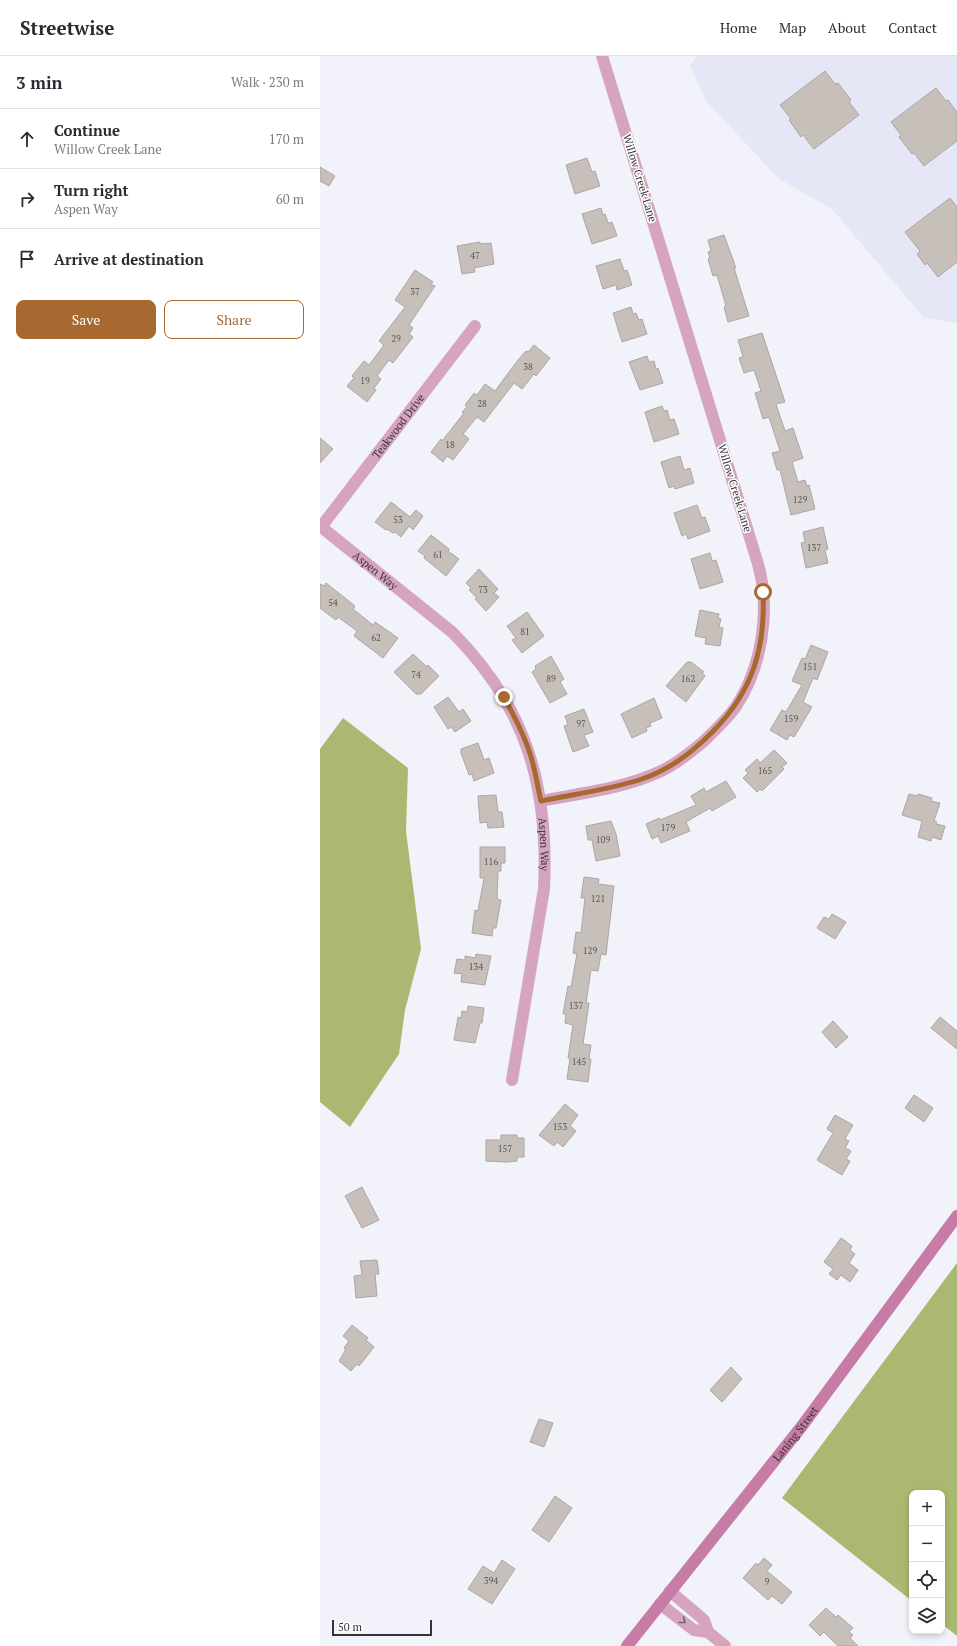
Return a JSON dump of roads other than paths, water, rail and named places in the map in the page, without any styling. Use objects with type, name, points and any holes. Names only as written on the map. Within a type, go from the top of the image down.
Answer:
[{"type":"street","name":"Willow Creek Lane","points":[[541,801],[618,786],[643,779],[665,769],[693,750],[727,717],[743,694],[756,659],[763,619],[763,592],[758,564],[602,56]]},
{"type":"street","name":"Teakwood Drive","points":[[321,527],[475,326]]},
{"type":"street","name":"Aspen Way","points":[[321,527],[452,632],[476,659],[504,697],[517,722],[532,763],[541,801],[544,836],[544,889],[512,1080]]},
{"type":"street","name":"Laning Street","points":[[627,1646],[802,1426],[957,1216]]},
{"type":"street","points":[[670,1591],[704,1620],[708,1632]]},
{"type":"street","points":[[660,1604],[694,1630],[708,1632],[725,1646]]}]
